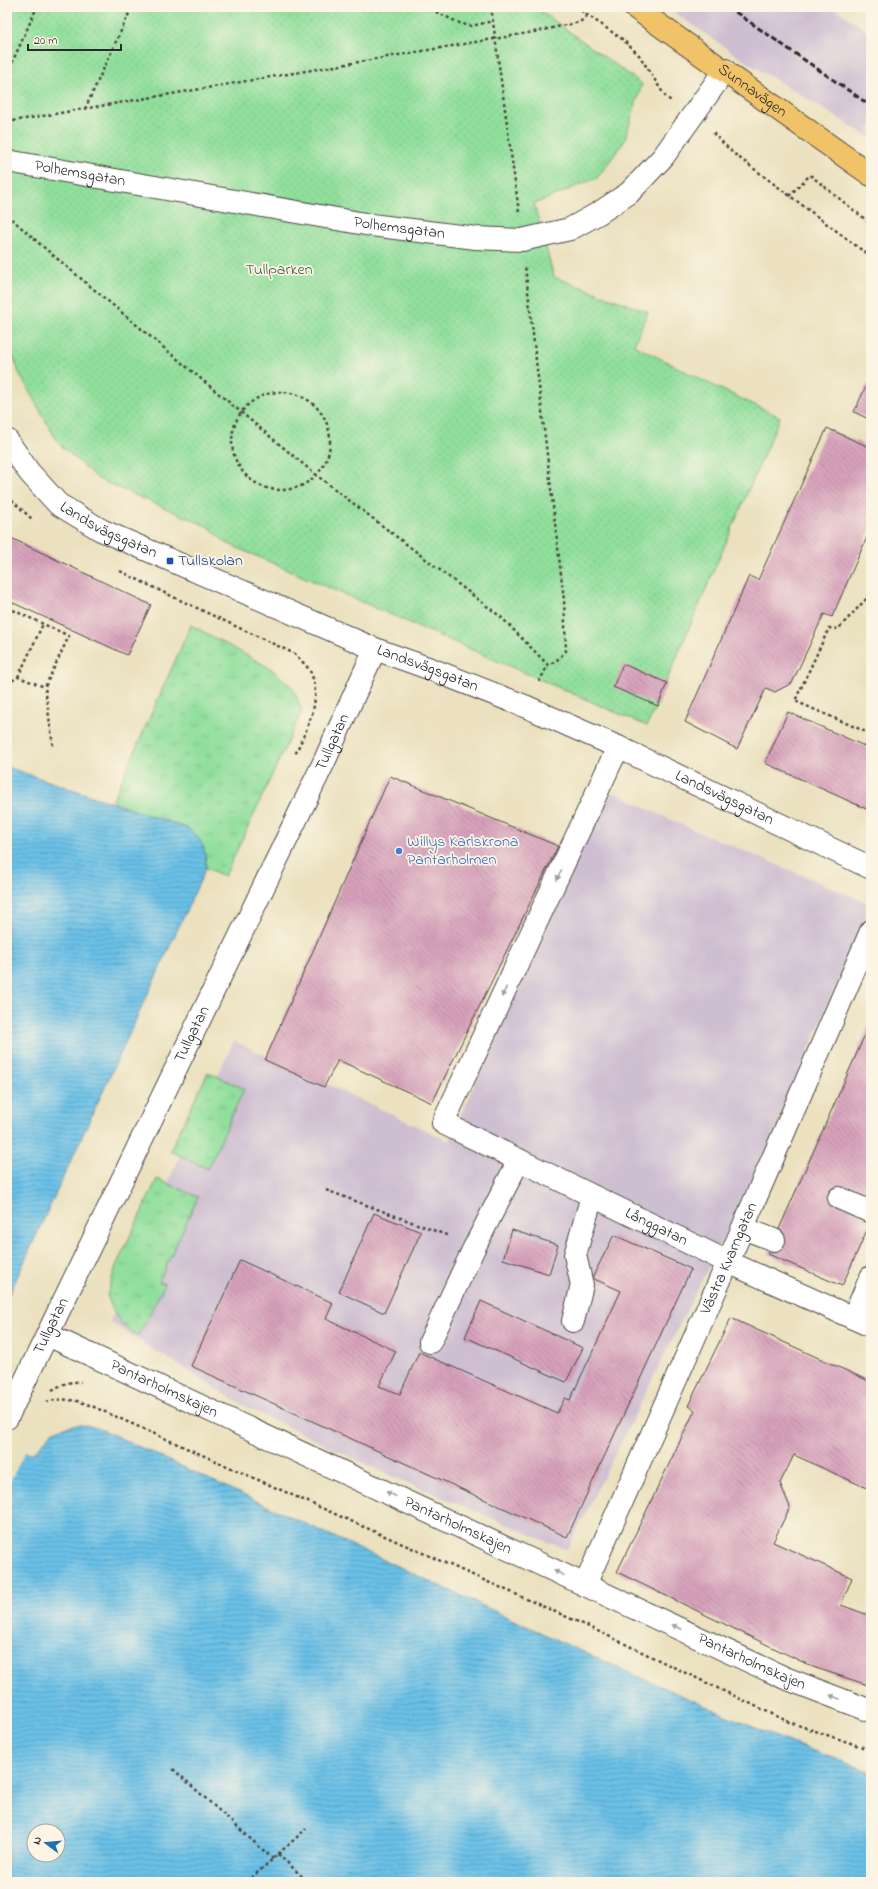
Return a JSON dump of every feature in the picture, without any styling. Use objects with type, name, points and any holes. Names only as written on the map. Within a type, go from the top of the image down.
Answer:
[{"type":"main road","name":"Sunnavägen","points":[[634,7],[725,70],[871,176]]},
{"type":"street","name":"Polhemsgatan","points":[[7,161],[371,225],[476,238],[522,240],[570,229],[599,213],[630,192],[663,157],[690,117],[725,70]]},
{"type":"street","name":"Landsvägsgatan","points":[[7,440],[29,472],[58,504],[100,530],[375,649],[527,707],[618,746],[871,868]]},
{"type":"street","name":"Tullgatan","points":[[7,1418],[324,762],[375,649]]},
{"type":"street","name":"Långgatan","points":[[618,746],[443,1124],[728,1262],[862,1322]]},
{"type":"street","name":"Västra Kvarngatan","points":[[585,1585],[743,1228],[871,931]]},
{"type":"street","points":[[430,1342],[474,1248],[519,1160]]},
{"type":"street","points":[[573,1321],[582,1284],[575,1255],[592,1196]]},
{"type":"street","points":[[839,1198],[871,1212]]},
{"type":"street","points":[[743,1228],[774,1240]]},
{"type":"street","points":[[862,1322],[871,1277]]},
{"type":"street","name":"Pantarholmskajen","points":[[48,1335],[785,1678],[871,1711]]},
{"type":"path","points":[[7,74],[37,7]]},
{"type":"path","points":[[84,109],[132,7]]},
{"type":"path","points":[[425,7],[466,25],[471,26],[493,21]]},
{"type":"path","points":[[7,215],[48,252],[315,474],[501,617],[548,665],[556,661],[566,651],[564,600],[522,240],[491,7]]},
{"type":"path","points":[[576,7],[622,39],[639,55],[665,96],[690,117],[719,138],[733,153],[871,257]]},
{"type":"path","points":[[7,122],[495,39],[580,22],[587,16]]},
{"type":"path","points":[[789,196],[810,175],[871,224]]},
{"type":"path","points":[[277,391],[288,391],[305,397],[319,407],[328,422],[332,443],[327,460],[315,474],[307,483],[297,488],[280,491],[260,486],[246,476],[237,464],[232,448],[232,435],[241,411],[261,396],[277,391]]},
{"type":"path","points":[[7,496],[35,521]]},
{"type":"path","points":[[119,570],[166,594],[295,654],[310,672],[316,689],[315,707],[294,755]]},
{"type":"path","points":[[871,588],[868,598],[838,629],[829,628],[795,701],[871,734]]},
{"type":"path","points":[[13,610],[69,636],[45,687],[53,746]]},
{"type":"path","points":[[7,684],[18,677],[43,624]]},
{"type":"path","points":[[18,677],[45,687]]},
{"type":"path","points":[[326,1190],[462,1240],[474,1248]]},
{"type":"path","points":[[44,1402],[55,1399],[78,1400],[585,1625],[789,1722],[871,1750]]},
{"type":"path","points":[[173,1769],[273,1859]]},
{"type":"path","points":[[248,1882],[306,1829]]},
{"type":"path","points":[[278,1854],[308,1882]]},
{"type":"shaded area","points":[[666,7],[833,7],[871,34],[871,138],[745,61]]},
{"type":"shaded area","points":[[613,792],[675,822],[871,904],[744,1201],[718,1248],[567,1550],[389,1475],[242,1405],[110,1322],[164,1190],[234,1041],[449,1141],[597,815]]},
{"type":"green space","name":"Tullparken","points":[[7,7],[535,7],[642,84],[624,142],[597,178],[534,204],[554,277],[648,312],[634,345],[708,383],[780,417],[647,726],[226,543],[209,527],[98,479],[58,443],[19,373],[7,337]]},
{"type":"green space","points":[[191,625],[270,668],[293,688],[302,711],[225,876],[206,868],[205,854],[189,829],[112,802]]},
{"type":"green space","points":[[208,1072],[244,1089],[208,1169],[170,1151]]},
{"type":"green space","points":[[157,1179],[198,1197],[159,1282],[165,1284],[138,1336],[122,1325],[112,1308],[107,1295],[116,1266]]},
{"type":"water","points":[[7,767],[189,829],[198,838],[203,846],[206,868],[7,1299]]},
{"type":"water","points":[[74,1425],[87,1425],[105,1431],[572,1647],[778,1738],[871,1772],[871,1882],[7,1882],[7,1444],[26,1453],[33,1453],[50,1434],[59,1429]]},
{"type":"pier","points":[[7,1442],[26,1450],[7,1487]]},
{"type":"building","points":[[867,384],[871,386],[871,420],[854,412]]},
{"type":"building","points":[[827,428],[871,448],[871,528],[832,617],[824,614],[792,683],[775,692],[766,688],[737,749],[685,722],[749,576],[758,580]]},
{"type":"building","points":[[7,536],[151,605],[127,655],[9,601],[7,606]]},
{"type":"building","points":[[623,664],[667,683],[658,706],[613,687]]},
{"type":"building","points":[[788,712],[871,749],[871,811],[765,763]]},
{"type":"building","points":[[390,776],[558,846],[432,1103],[338,1060],[324,1087],[265,1060]]},
{"type":"building","points":[[871,1021],[871,1221],[842,1286],[768,1254]]},
{"type":"building","points":[[374,1213],[421,1232],[384,1313],[339,1292]]},
{"type":"building","points":[[512,1230],[558,1245],[549,1274],[503,1259]]},
{"type":"building","points":[[614,1235],[691,1269],[567,1537],[191,1366],[240,1260],[333,1303],[326,1319],[396,1351],[379,1386],[400,1394],[419,1352],[557,1413],[565,1398],[570,1400],[621,1291],[592,1278]]},
{"type":"building","points":[[481,1301],[583,1348],[566,1382],[465,1337]]},
{"type":"building","points":[[731,1318],[871,1382],[871,1490],[794,1455],[780,1483],[790,1507],[773,1542],[852,1578],[841,1605],[871,1616],[871,1686],[813,1667],[617,1572],[695,1410],[688,1406]]},
{"type":"railway","points":[[728,7],[871,106]]},
{"type":"place","name":"Tullskolan","points":[[170,561]]},
{"type":"place","name":"Willys Karlskrona Pantarholmen","points":[[399,851]]}]
